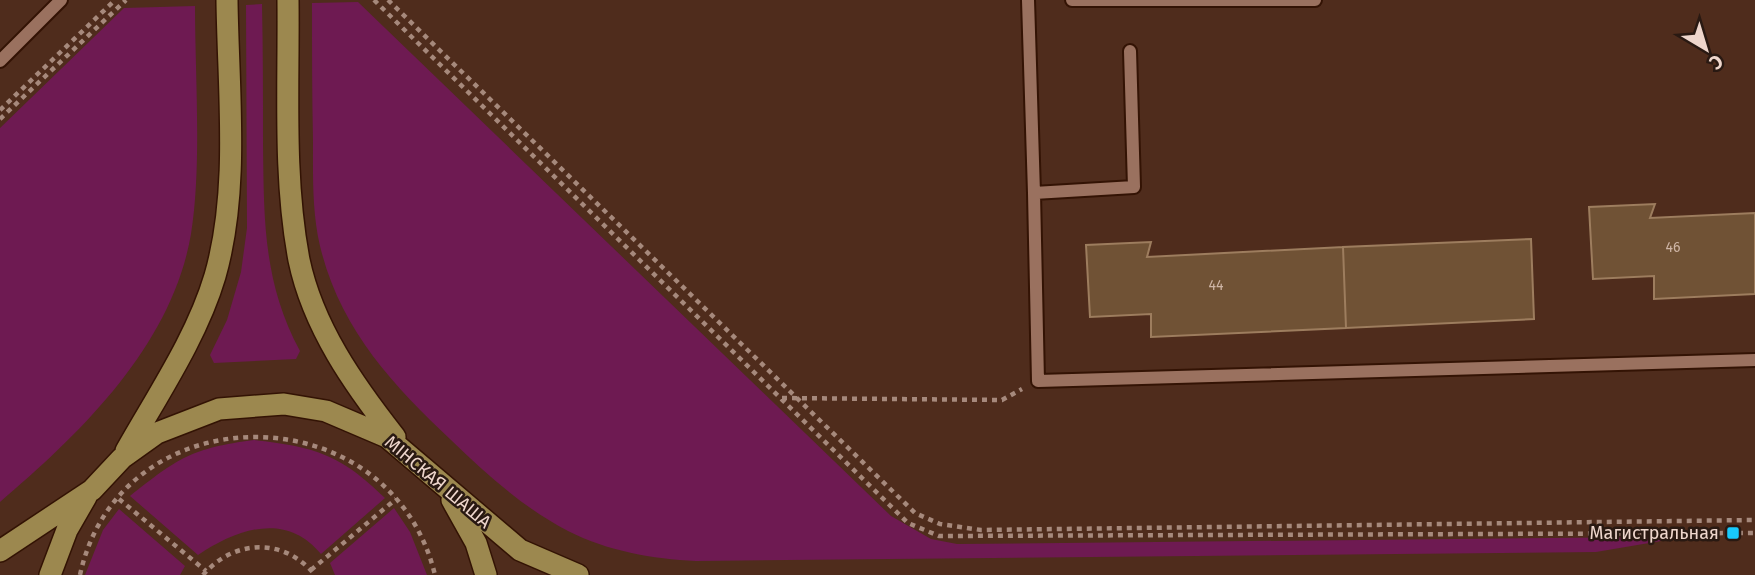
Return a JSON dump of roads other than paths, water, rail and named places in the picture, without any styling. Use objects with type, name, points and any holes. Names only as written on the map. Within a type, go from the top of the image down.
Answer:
[{"type":"main road","points":[[122,458],[199,317],[215,277],[223,242],[229,174],[228,0]]},
{"type":"main road","points":[[288,0],[289,163],[300,262],[323,327],[352,381],[412,455],[444,489],[465,520],[486,575]]},
{"type":"main road","name":"МІНСКАЯ ШАША","points":[[0,551],[92,490],[122,458],[157,433],[187,419],[219,409],[262,404],[327,411],[368,426],[412,455],[520,551],[578,575]]},
{"type":"main road","points":[[50,575],[67,530],[92,490]]},
{"type":"lane","points":[[0,61],[61,0]]},
{"type":"lane","points":[[1028,0],[1038,381],[1755,360]]},
{"type":"lane","points":[[1072,0],[1315,0]]},
{"type":"lane","points":[[1034,193],[1134,187],[1130,51]]},
{"type":"place","name":"Магистральная","points":[[1733,533]]}]
